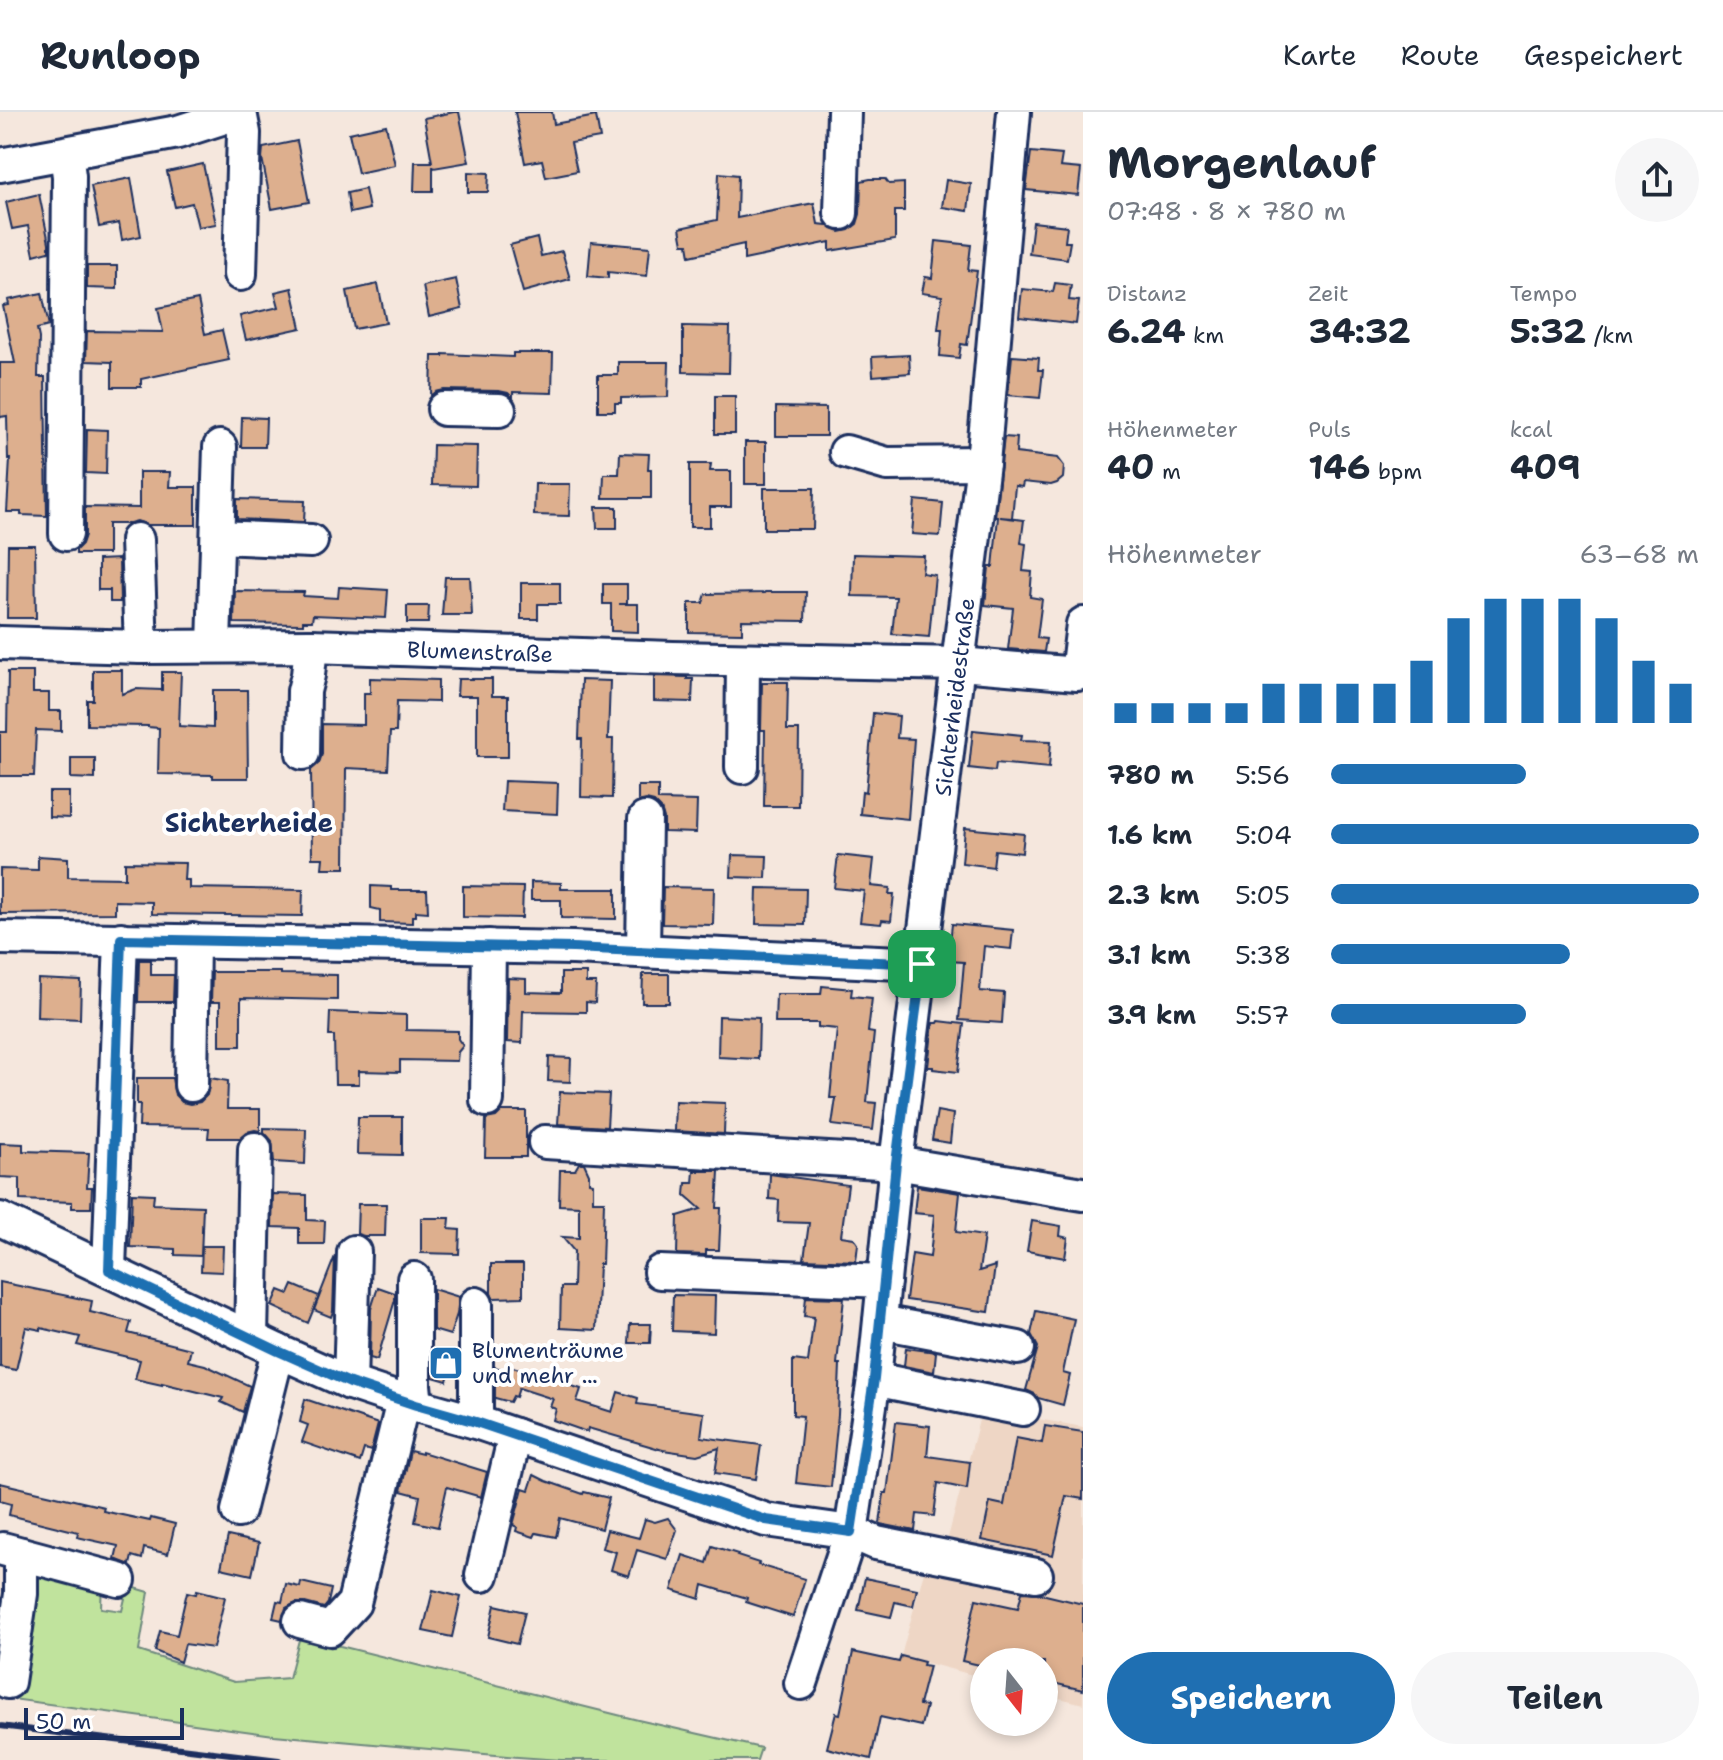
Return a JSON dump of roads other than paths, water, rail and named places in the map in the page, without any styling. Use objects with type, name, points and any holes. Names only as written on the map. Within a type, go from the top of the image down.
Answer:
[{"type":"street","points":[[0,165],[178,132],[240,112],[244,133],[240,274]]},
{"type":"street","points":[[841,213],[844,112]]},
{"type":"street","name":"Sichterheidestraße","points":[[801,1683],[851,1532],[874,1379],[896,1163],[983,463],[1014,112]]},
{"type":"street","points":[[66,154],[69,176],[66,534]]},
{"type":"street","points":[[444,409],[499,410]]},
{"type":"street","points":[[214,646],[220,447]]},
{"type":"street","points":[[846,452],[887,464],[983,463]]},
{"type":"street","points":[[218,537],[311,541]]},
{"type":"street","points":[[137,540],[141,647]]},
{"type":"street","name":"Blumenstraße","points":[[0,643],[141,647],[311,646],[960,664],[1077,674],[1083,624]]},
{"type":"street","points":[[303,753],[304,691],[311,646]]},
{"type":"street","points":[[742,767],[743,660]]},
{"type":"street","points":[[643,951],[645,819]]},
{"type":"street","points":[[0,938],[489,946],[922,964]]},
{"type":"street","points":[[109,1270],[121,939]]},
{"type":"street","points":[[191,1085],[193,940]]},
{"type":"street","points":[[487,1100],[489,946]]},
{"type":"street","points":[[545,1142],[896,1163],[1083,1194]]},
{"type":"street","points":[[238,1511],[264,1344],[255,1149]]},
{"type":"street","points":[[0,1219],[350,1383],[766,1520],[851,1532],[876,1543],[1036,1575]]},
{"type":"street","points":[[350,1383],[354,1252]]},
{"type":"street","points":[[660,1272],[884,1281]]},
{"type":"street","points":[[300,1621],[330,1629],[354,1603],[414,1385],[414,1279]]},
{"type":"street","points":[[476,1304],[476,1422]]},
{"type":"street","points":[[880,1322],[1018,1348]]},
{"type":"street","points":[[874,1379],[1023,1409]]},
{"type":"street","points":[[488,1576],[523,1438]]},
{"type":"street","points":[[8,1682],[21,1594],[11,1551],[119,1580]]},
{"type":"railway","points":[[0,1726],[279,1760]]},
{"type":"place","name":"Blumenträume und mehr ...","points":[[446,1363]]},
{"type":"district","name":"Sichterheide","points":[[249,822]]}]
